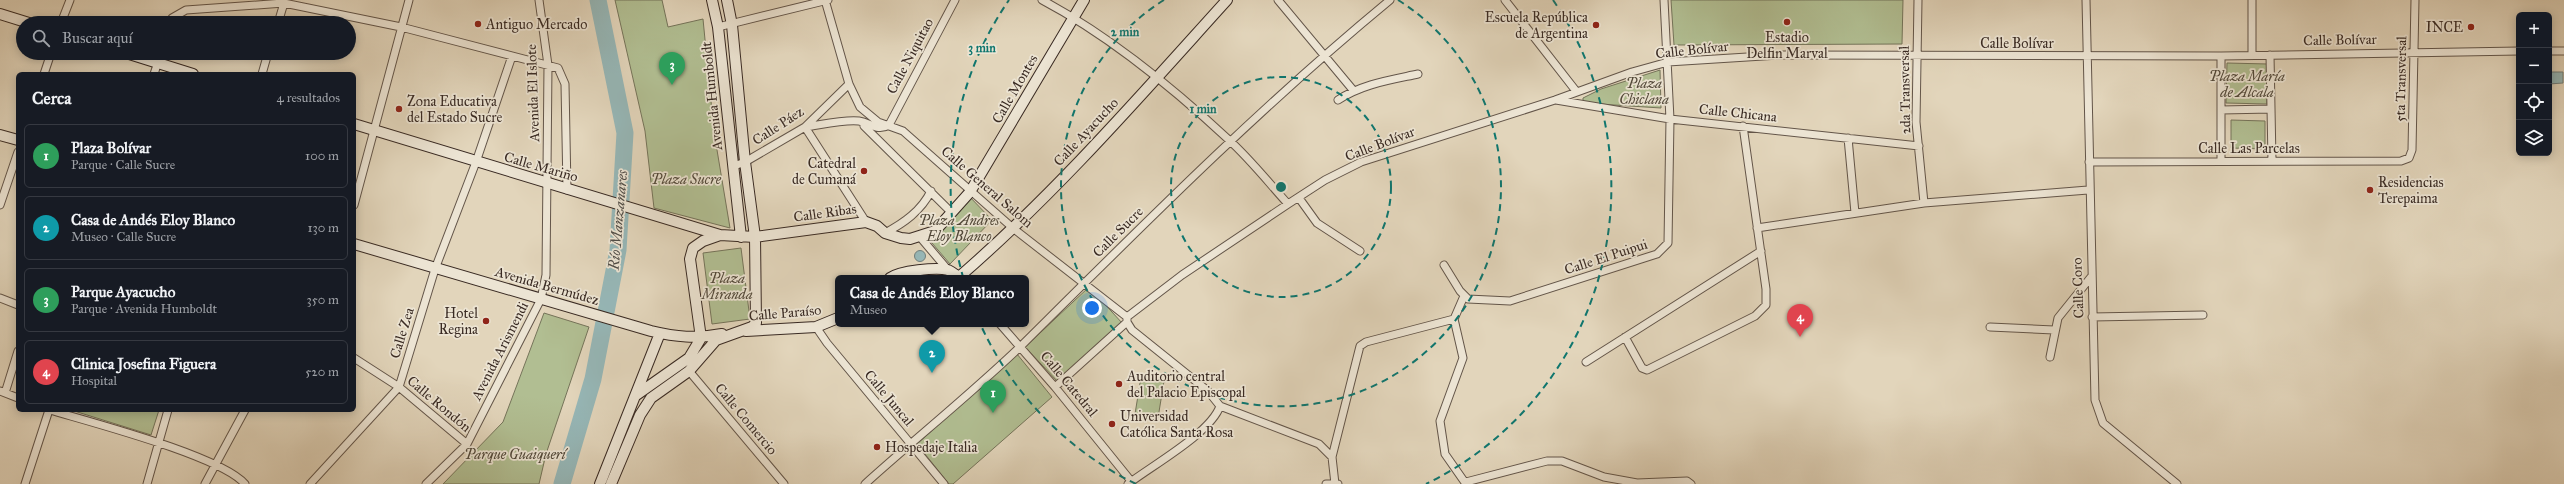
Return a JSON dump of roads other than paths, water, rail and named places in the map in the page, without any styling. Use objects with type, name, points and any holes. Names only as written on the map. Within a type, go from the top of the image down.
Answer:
[{"type":"street","points":[[64,16],[70,0]]},
{"type":"street","points":[[356,198],[400,27],[409,0]]},
{"type":"street","name":"Avenida El Islote","points":[[539,0],[548,65],[548,185]]},
{"type":"street","name":"Avenida Humboldt","points":[[712,0],[718,27],[741,237]]},
{"type":"street","name":"Avenida Humboldt","points":[[611,484],[640,415],[650,398],[690,371],[716,340],[734,332],[752,327],[756,322],[755,237],[745,162],[732,25],[727,0]]},
{"type":"street","points":[[718,27],[732,25],[826,0]]},
{"type":"street","name":"Calle General Salom","points":[[826,0],[849,84],[860,107],[878,122],[903,131],[970,192],[1014,229],[1127,319],[1132,330],[1208,391],[1220,406],[1319,444],[1332,457]]},
{"type":"street","name":"Calle Niquitao","points":[[889,125],[955,0]]},
{"type":"street","points":[[1042,0],[1073,16],[1157,78],[1229,140],[1288,204]]},
{"type":"street","name":"Calle Montes","points":[[970,192],[1073,16],[1084,0]]},
{"type":"street","name":"Calle Ayacucho","points":[[962,275],[1014,229],[1157,78],[1227,0]]},
{"type":"street","points":[[1278,0],[1353,90]]},
{"type":"street","name":"Calle Sucre","points":[[865,484],[912,445],[1020,347],[1229,140],[1323,55],[1390,0]]},
{"type":"street","points":[[1505,0],[1576,91]]},
{"type":"street","name":"Calle El Puipui","points":[[1464,296],[1468,299],[1510,301],[1657,254],[1668,244],[1670,119],[1664,0]]},
{"type":"street","name":"2da Transversal","points":[[1918,0],[1916,122],[1924,203]]},
{"type":"street","name":"Calle Coro","points":[[2086,0],[2089,162],[2088,190],[2093,389],[2095,400],[2103,423],[2178,484]]},
{"type":"street","points":[[2252,0],[2252,55]]},
{"type":"street","name":"5ta Transversal","points":[[2409,158],[2412,150],[2416,0]]},
{"type":"street","points":[[280,16],[284,3]]},
{"type":"street","points":[[176,16],[186,10],[284,3],[347,16]]},
{"type":"street","points":[[0,14],[16,19]]},
{"type":"street","points":[[356,18],[400,27],[558,68],[565,84],[567,190]]},
{"type":"street","name":"Calle Bolívar","points":[[1055,387],[1127,319],[1182,275],[1325,180],[1361,162],[1555,100],[1576,91],[1632,72],[1668,62],[1779,55],[2221,56],[2516,51]]},
{"type":"street","points":[[2552,51],[2564,51]]},
{"type":"street","points":[[2270,54],[2272,162]]},
{"type":"street","name":"Calle Zea","points":[[310,484],[399,387],[435,269],[476,162],[512,56]]},
{"type":"street","points":[[2221,56],[2221,161]]},
{"type":"street","points":[[45,72],[49,60]]},
{"type":"street","points":[[155,72],[158,60]]},
{"type":"street","points":[[163,60],[189,72]]},
{"type":"street","points":[[263,72],[266,60]]},
{"type":"street","points":[[1338,100],[1353,90],[1418,74]]},
{"type":"street","name":"Calle Páez","points":[[734,166],[745,162],[805,127],[849,84]]},
{"type":"street","name":"Calle Chicana","points":[[1555,100],[1670,119],[1919,146]]},
{"type":"street","points":[[2221,110],[2271,109]]},
{"type":"street","points":[[860,121],[952,213]]},
{"type":"street","points":[[866,222],[805,127],[860,121],[872,128],[884,128],[889,125]]},
{"type":"street","name":"Calle Mariño","points":[[356,125],[548,185],[599,198],[720,235]]},
{"type":"street","points":[[1626,337],[1645,370],[1755,316],[1766,305],[1761,251],[1743,126]]},
{"type":"street","points":[[0,134],[16,139]]},
{"type":"street","points":[[1848,138],[1855,213]]},
{"type":"street","points":[[0,205],[16,158]]},
{"type":"street","name":"Calle Las Parcelas","points":[[2089,162],[2402,161],[2409,158]]},
{"type":"street","name":"Avenida Arismendi","points":[[426,484],[467,444],[541,299],[546,275],[548,185]]},
{"type":"street","points":[[1757,228],[1924,203],[2088,190]]},
{"type":"street","points":[[885,233],[902,224],[918,210],[926,202],[931,191]]},
{"type":"street","name":"Calle Ribas","points":[[755,237],[866,222],[877,226],[885,233],[910,239],[920,237],[935,231],[970,192]]},
{"type":"street","points":[[1299,198],[1317,223],[1360,251]]},
{"type":"street","points":[[635,396],[689,358],[701,338],[690,259],[693,248],[703,241],[720,235],[755,237]]},
{"type":"street","points":[[920,237],[948,270],[955,275]]},
{"type":"street","name":"Avenida Bermúdez","points":[[356,245],[435,269],[655,332],[681,338],[701,338],[734,332]]},
{"type":"street","points":[[1586,362],[1761,251]]},
{"type":"street","points":[[1444,265],[1464,296],[1454,319],[1463,358],[1440,421],[1445,454],[1466,483],[1547,461],[1562,461],[1604,477],[1636,483],[1687,481],[1691,484]]},
{"type":"street","points":[[897,275],[902,273],[948,270]]},
{"type":"street","points":[[2050,357],[2054,330],[2058,318],[2091,277]]},
{"type":"street","points":[[0,298],[16,304]]},
{"type":"street","points":[[2092,317],[2203,315]]},
{"type":"street","name":"Calle Paraíso","points":[[734,332],[816,327],[835,319]]},
{"type":"street","points":[[1326,484],[1336,484],[1332,457],[1360,346],[1366,342],[1454,319]]},
{"type":"street","name":"Calle Juncal","points":[[816,327],[827,344],[944,484]]},
{"type":"street","name":"Calle Catedral","points":[[1003,327],[1055,387],[1129,482]]},
{"type":"street","points":[[1990,327],[2054,330]]},
{"type":"street","points":[[600,484],[635,396],[655,332]]},
{"type":"street","points":[[16,356],[3,392],[16,397]]},
{"type":"street","name":"Calle Rondón","points":[[356,359],[399,387],[467,444]]},
{"type":"street","name":"Calle Comercio","points":[[690,371],[784,484]]},
{"type":"street","points":[[1129,482],[1199,432],[1214,418],[1220,406]]},
{"type":"street","points":[[25,484],[49,412]]},
{"type":"street","points":[[56,412],[159,444],[215,464],[245,484]]},
{"type":"street","points":[[147,484],[167,412]]},
{"type":"street","points":[[205,484],[245,412]]},
{"type":"water","points":[[2552,72],[2563,72],[2563,83],[2552,84]]},
{"type":"water","points":[[920,250],[924,252],[926,256],[924,260],[920,262],[916,260],[914,256],[916,252]]},
{"type":"waterway","name":"Río Manzanares","points":[[562,484],[593,379],[618,250],[625,133],[598,0]]},
{"type":"place","name":"Estadio Delfin Marval","points":[[1787,22]]},
{"type":"place","name":"Antiguo Mercado","points":[[478,24]]},
{"type":"place","name":"Escuela República de Argentina","points":[[1596,25]]},
{"type":"place","name":"INCE","points":[[2471,27]]},
{"type":"place","name":"Parque Ayacucho","points":[[672,85]]},
{"type":"place","name":"Zona Educativa del Estado Sucre","points":[[399,109]]},
{"type":"place","name":"Catedral de Cumaná","points":[[864,171]]},
{"type":"place","name":"Residencias Terepaima","points":[[2370,190]]},
{"type":"place","name":"Hotel Regina","points":[[486,321]]},
{"type":"place","name":"Clinica Josefina Figuera","points":[[1800,337]]},
{"type":"place","name":"Casa de Andés Eloy Blanco","points":[[932,373]]},
{"type":"place","name":"Auditorio central del Palacio Episcopal","points":[[1119,384]]},
{"type":"place","name":"Plaza Bolívar","points":[[993,413]]},
{"type":"place","name":"Universidad Católica Santa Rosa","points":[[1112,424]]},
{"type":"place","name":"Hospedaje Italia","points":[[877,447]]},
{"type":"park label","name":"Plaza María de Alcala","points":[[2247,84]]},
{"type":"park label","name":"Plaza Chiclana","points":[[1644,92]]},
{"type":"park label","name":"Plaza Sucre","points":[[686,179]]},
{"type":"park label","name":"Plaza Andres Eloy Blanco","points":[[959,228]]},
{"type":"park label","name":"Plaza Miranda","points":[[727,286]]},
{"type":"park label","name":"Parque Guaiquerí","points":[[515,454]]}]
